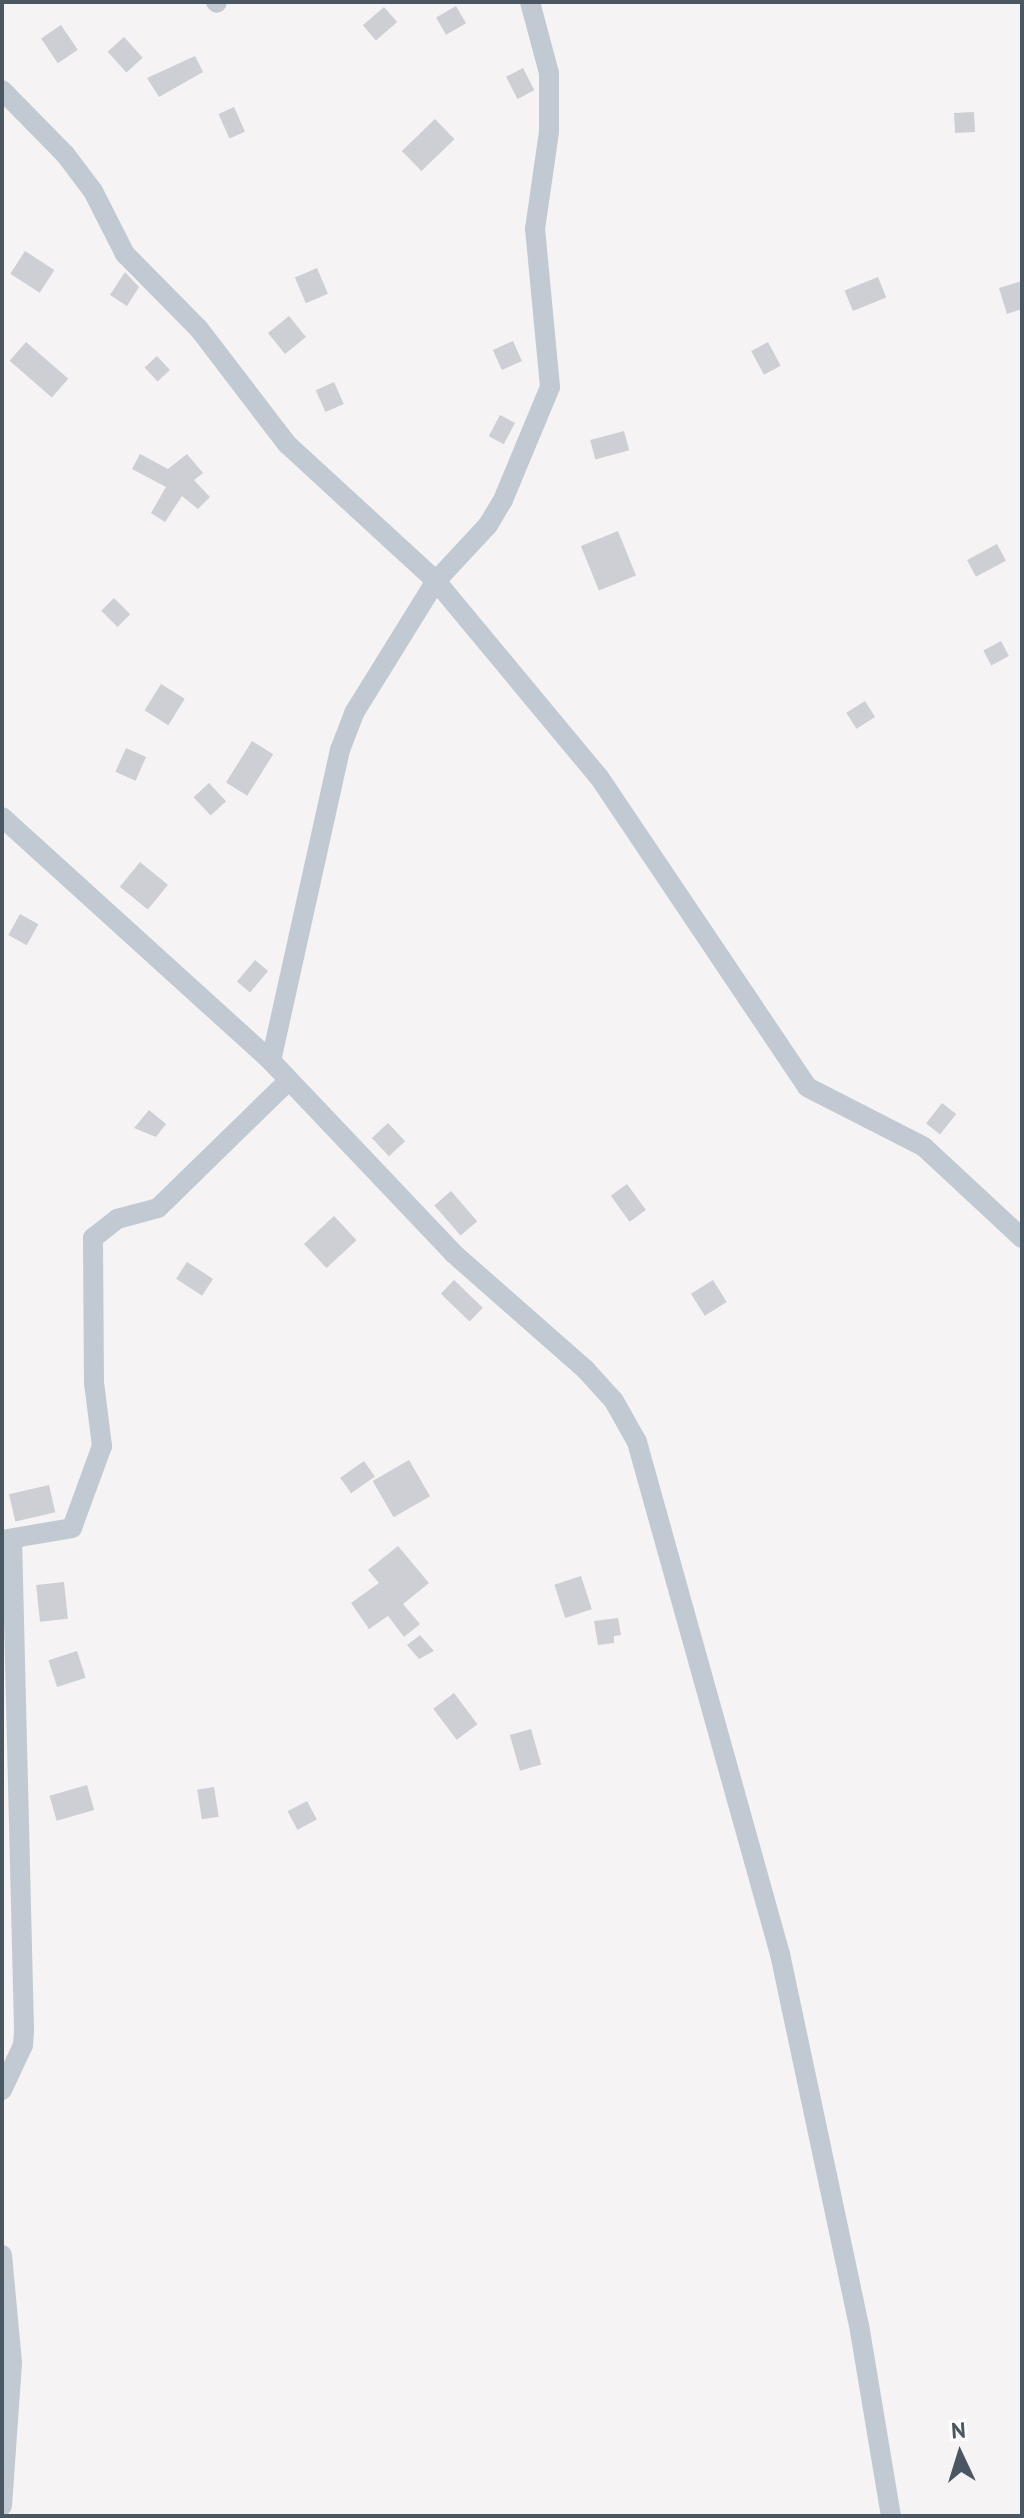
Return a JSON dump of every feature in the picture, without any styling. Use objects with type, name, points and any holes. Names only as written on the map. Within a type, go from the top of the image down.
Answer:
[{"type":"street","points":[[271,1061],[340,750],[372,676],[436,581],[503,500],[550,387],[535,229],[549,132],[549,73],[530,2]]},
{"type":"street","points":[[2,90],[65,154],[93,191],[125,254],[199,329],[287,444],[436,581],[599,777],[807,1087],[924,1147],[1022,1238]]},
{"type":"street","points":[[2,817],[271,1061],[287,1082],[453,1253],[585,1369],[614,1401],[637,1442],[780,1954],[859,2325],[891,2516]]},
{"type":"street","points":[[2,2090],[23,2045],[24,2029],[7,1540],[72,1528],[102,1446],[94,1383],[93,1238],[117,1219],[158,1208],[287,1082]]},
{"type":"street","points":[[2,2255],[12,2363],[2,2506]]},
{"type":"building","points":[[456,6],[466,23],[446,35],[436,18]]},
{"type":"building","points":[[384,7],[397,22],[376,40],[363,25]]},
{"type":"building","points":[[61,25],[78,50],[58,63],[41,38]]},
{"type":"building","points":[[124,37],[143,58],[126,73],[108,52]]},
{"type":"building","points":[[195,56],[203,72],[159,97],[147,78]]},
{"type":"building","points":[[523,68],[534,90],[517,99],[506,77]]},
{"type":"building","points":[[234,107],[245,132],[229,139],[218,114]]},
{"type":"building","points":[[974,112],[975,132],[955,133],[954,113]]},
{"type":"building","points":[[435,119],[454,139],[421,171],[402,151]]},
{"type":"building","points":[[25,251],[54,270],[40,293],[10,274]]},
{"type":"building","points":[[317,268],[328,294],[306,303],[295,277]]},
{"type":"building","points":[[125,272],[139,287],[127,306],[110,295]]},
{"type":"building","points":[[878,277],[886,297],[853,311],[845,290]]},
{"type":"building","points":[[1022,281],[1022,309],[1007,314],[999,288]]},
{"type":"building","points":[[289,316],[306,337],[285,354],[268,333]]},
{"type":"building","points":[[513,341],[522,361],[502,370],[493,350]]},
{"type":"building","points":[[26,342],[68,379],[52,398],[10,361]]},
{"type":"building","points":[[768,342],[781,366],[764,375],[751,351]]},
{"type":"building","points":[[157,356],[170,370],[158,381],[145,368]]},
{"type":"building","points":[[334,382],[344,404],[325,412],[316,390]]},
{"type":"building","points":[[500,415],[515,423],[504,444],[489,436]]},
{"type":"building","points":[[624,431],[629,450],[595,459],[590,440]]},
{"type":"building","points":[[140,454],[168,469],[187,454],[203,473],[194,480],[210,497],[198,509],[182,496],[165,522],[151,513],[166,487],[132,469]]},
{"type":"building","points":[[618,531],[636,576],[599,590],[581,546]]},
{"type":"building","points":[[997,544],[1006,561],[976,577],[967,560]]},
{"type":"building","points":[[114,598],[130,614],[118,627],[101,611]]},
{"type":"building","points":[[1001,641],[1009,656],[991,665],[983,650]]},
{"type":"building","points":[[161,684],[185,699],[168,725],[145,710]]},
{"type":"building","points":[[865,701],[875,717],[856,729],[846,713]]},
{"type":"building","points":[[252,741],[273,754],[247,796],[226,783]]},
{"type":"building","points":[[126,748],[146,757],[136,781],[115,772]]},
{"type":"building","points":[[209,783],[226,801],[211,816],[194,797]]},
{"type":"building","points":[[140,862],[168,885],[148,910],[120,887]]},
{"type":"building","points":[[20,914],[38,924],[27,945],[8,935]]},
{"type":"building","points":[[255,960],[268,971],[250,992],[237,981]]},
{"type":"building","points":[[942,1103],[956,1114],[940,1135],[926,1123]]},
{"type":"building","points":[[149,1110],[166,1124],[156,1137],[134,1128]]},
{"type":"building","points":[[388,1123],[405,1141],[389,1156],[372,1138]]},
{"type":"building","points":[[627,1184],[646,1210],[630,1222],[611,1196]]},
{"type":"building","points":[[451,1191],[477,1221],[461,1236],[434,1205]]},
{"type":"building","points":[[334,1216],[357,1240],[327,1268],[304,1244]]},
{"type":"building","points":[[187,1262],[213,1279],[202,1296],[176,1279]]},
{"type":"building","points":[[454,1280],[483,1308],[470,1321],[441,1294]]},
{"type":"building","points":[[713,1280],[727,1302],[705,1316],[691,1294]]},
{"type":"building","points":[[409,1460],[430,1496],[394,1517],[373,1481]]},
{"type":"building","points":[[364,1461],[375,1477],[351,1493],[340,1478]]},
{"type":"building","points":[[49,1485],[55,1512],[15,1522],[9,1494]]},
{"type":"building","points":[[398,1546],[429,1583],[403,1604],[420,1624],[404,1637],[388,1616],[369,1629],[351,1603],[379,1583],[368,1570]]},
{"type":"building","points":[[581,1576],[592,1609],[565,1618],[554,1585]]},
{"type":"building","points":[[64,1582],[68,1619],[40,1622],[36,1585]]},
{"type":"building","points":[[618,1618],[621,1635],[614,1636],[614,1643],[598,1645],[594,1621]]},
{"type":"building","points":[[420,1635],[434,1651],[419,1659],[407,1645]]},
{"type":"building","points":[[77,1651],[86,1678],[57,1687],[48,1660]]},
{"type":"building","points":[[454,1693],[477,1724],[457,1740],[433,1709]]},
{"type":"building","points":[[531,1729],[541,1765],[520,1771],[510,1735]]},
{"type":"building","points":[[87,1785],[94,1810],[57,1821],[50,1796]]},
{"type":"building","points":[[214,1787],[219,1817],[202,1819],[197,1790]]},
{"type":"building","points":[[307,1801],[317,1820],[297,1830],[288,1811]]}]
